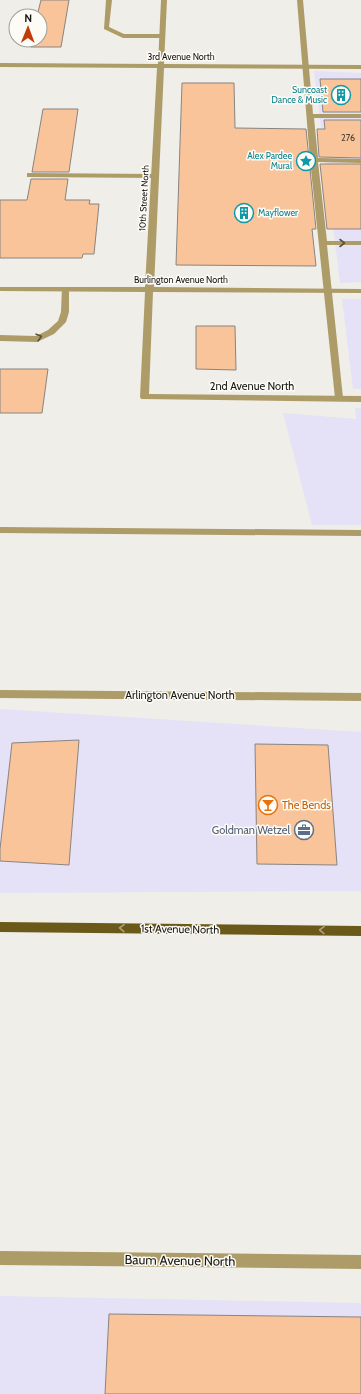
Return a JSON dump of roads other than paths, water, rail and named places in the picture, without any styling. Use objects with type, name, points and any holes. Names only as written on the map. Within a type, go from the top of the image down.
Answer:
[{"type":"main road","name":"1st Avenue North","points":[[0,927],[361,931]]},
{"type":"street","points":[[109,0],[106,28],[123,36],[162,36]]},
{"type":"street","name":"10th Street North","points":[[144,397],[164,0]]},
{"type":"street","points":[[300,0],[314,160],[339,398]]},
{"type":"street","name":"3rd Avenue North","points":[[0,65],[361,67]]},
{"type":"street","points":[[310,116],[361,116]]},
{"type":"street","points":[[314,160],[361,161]]},
{"type":"street","points":[[30,175],[155,176]]},
{"type":"street","points":[[323,244],[361,243]]},
{"type":"street","name":"Burlington Avenue North","points":[[0,289],[361,291]]},
{"type":"street","points":[[0,338],[37,339],[51,332],[62,322],[65,312],[65,289]]},
{"type":"street","name":"2nd Avenue North","points":[[144,397],[361,399]]},
{"type":"street","points":[[0,530],[361,533]]},
{"type":"street","name":"Arlington Avenue North","points":[[0,694],[361,697]]},
{"type":"street","name":"Baum Avenue North","points":[[0,1258],[361,1262]]},
{"type":"place","name":"Suncoast Dance & Music","points":[[341,95]]},
{"type":"place","name":"Alex Pardee Mural","points":[[306,161]]},
{"type":"place","name":"Mayflower","points":[[244,213]]},
{"type":"place","name":"The Bends","points":[[268,805]]},
{"type":"place","name":"Goldman Wetzel","points":[[304,830]]}]
